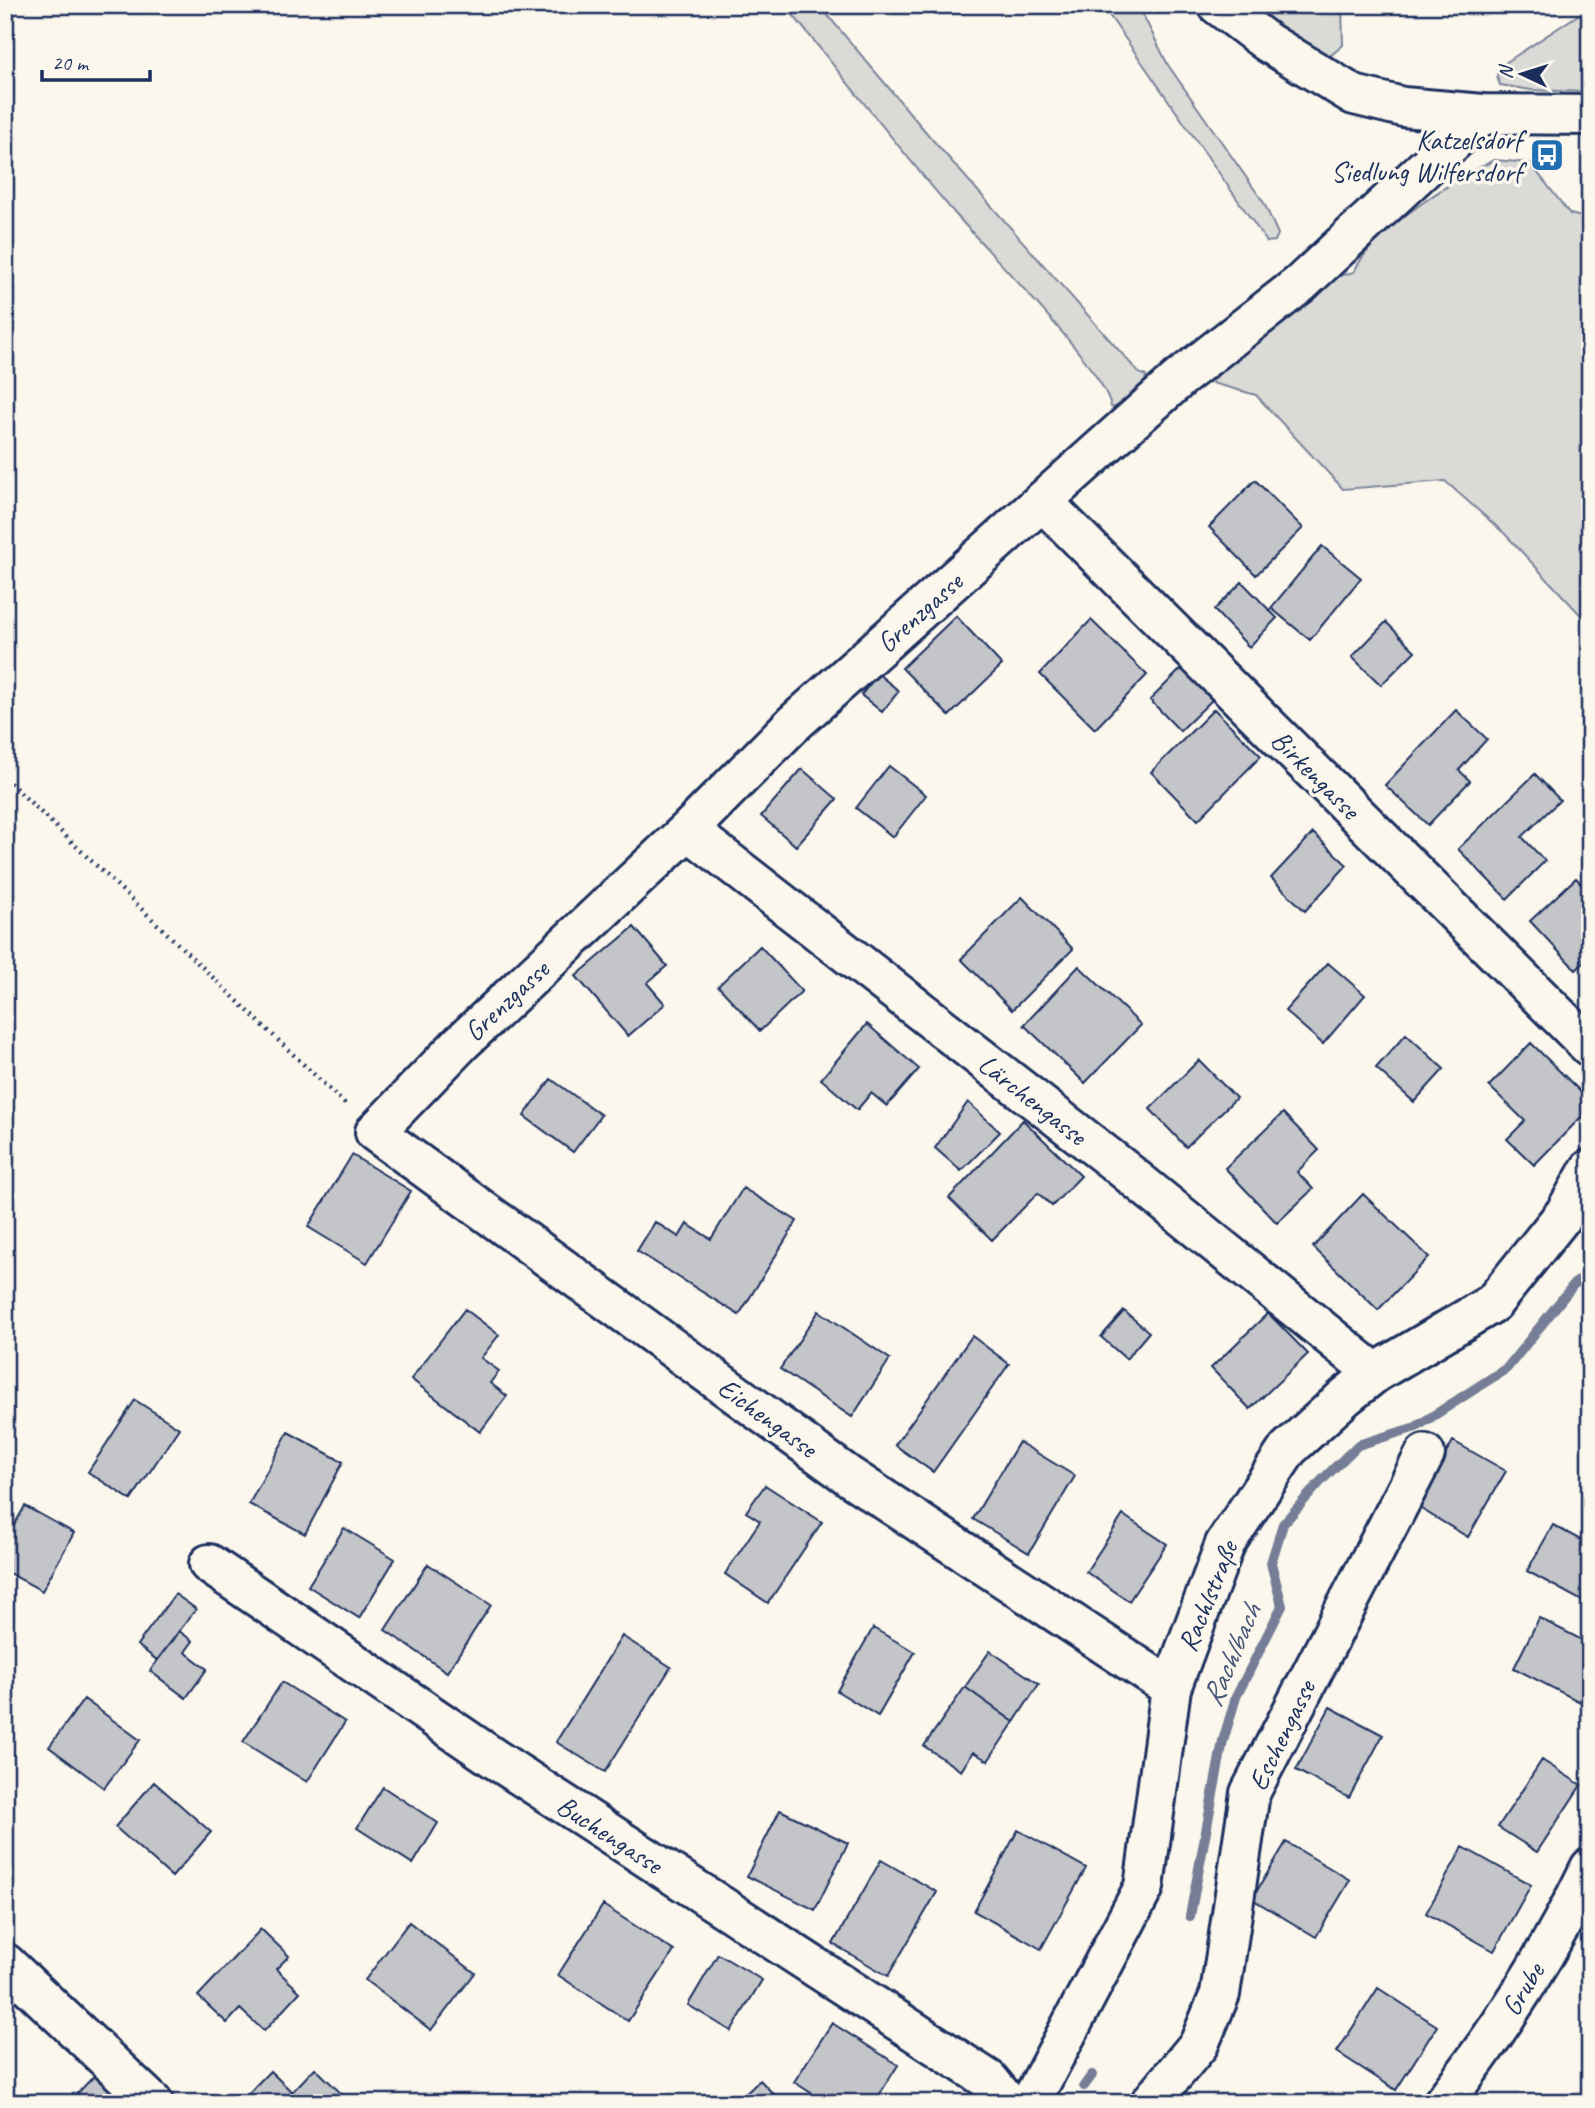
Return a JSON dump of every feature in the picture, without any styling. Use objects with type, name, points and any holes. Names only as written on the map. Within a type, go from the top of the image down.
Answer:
[{"type":"street","points":[[1218,5],[1266,43],[1354,95],[1403,107],[1483,114],[1590,115]]},
{"type":"street","name":"Grenzgasse","points":[[375,1132],[461,1043],[688,830],[793,724],[1181,378],[1300,284],[1483,114]]},
{"type":"street","name":"Birkengasse","points":[[1043,502],[1590,1047]]},
{"type":"street","name":"Lärchengasse","points":[[688,830],[1121,1167],[1375,1373]]},
{"type":"street","name":"Eichengasse","points":[[375,1132],[850,1477],[1171,1688]]},
{"type":"street","name":"Rachlstraße","points":[[1030,2103],[1036,2086],[1144,1887],[1171,1688],[1225,1544],[1288,1449],[1375,1373],[1493,1303],[1565,1213],[1590,1169]]},
{"type":"street","name":"Eschengasse","points":[[1150,2103],[1199,2044],[1220,1994],[1250,1793],[1425,1454]]},
{"type":"street","name":"Buchengasse","points":[[209,1564],[507,1767],[989,2080],[1009,2103]]},
{"type":"street","name":"Grube","points":[[1443,2103],[1482,2054],[1569,1912],[1590,1868]]},
{"type":"street","points":[[5,1963],[153,2103]]},
{"type":"path","points":[[5,778],[375,1132]]},
{"type":"shaded area","points":[[785,5],[819,5],[931,138],[1139,373],[1146,376],[1143,387],[1136,395],[1117,408],[1111,407],[1104,389],[1066,337],[951,209]]},
{"type":"shaded area","points":[[1102,5],[1138,5],[1168,65],[1264,203],[1278,234],[1275,241],[1267,242]]},
{"type":"shaded area","points":[[1248,5],[1342,5],[1343,45],[1329,57]]},
{"type":"shaded area","points":[[1590,7],[1590,92],[1531,90],[1500,85],[1497,77],[1499,67]]},
{"type":"shaded area","points":[[1494,160],[1530,163],[1570,214],[1590,219],[1590,625],[1505,534],[1445,481],[1343,489],[1256,395],[1212,383],[1239,350],[1275,316],[1315,288],[1354,272],[1378,240],[1416,208]]},
{"type":"building","points":[[1255,480],[1303,528],[1256,575],[1209,527]]},
{"type":"building","points":[[1322,546],[1361,578],[1310,640],[1271,608]]},
{"type":"building","points":[[1242,582],[1277,618],[1249,647],[1214,610]]},
{"type":"building","points":[[956,616],[1002,665],[949,716],[902,668]]},
{"type":"building","points":[[1091,620],[1147,675],[1095,729],[1040,674]]},
{"type":"building","points":[[1386,622],[1415,651],[1381,685],[1352,657]]},
{"type":"building","points":[[1182,668],[1213,699],[1180,731],[1150,700]]},
{"type":"building","points":[[878,674],[899,691],[882,712],[861,695]]},
{"type":"building","points":[[1214,709],[1261,756],[1198,820],[1151,772]]},
{"type":"building","points":[[1456,710],[1487,739],[1459,770],[1470,781],[1428,825],[1385,785]]},
{"type":"building","points":[[889,766],[926,795],[893,837],[856,808]]},
{"type":"building","points":[[802,769],[837,799],[796,846],[761,816]]},
{"type":"building","points":[[1535,774],[1560,800],[1522,837],[1545,861],[1507,899],[1458,849]]},
{"type":"building","points":[[1313,833],[1347,865],[1305,911],[1271,878]]},
{"type":"building","points":[[1576,878],[1590,892],[1590,957],[1576,970],[1530,921]]},
{"type":"building","points":[[1022,897],[1073,949],[1012,1010],[961,959]]},
{"type":"building","points":[[634,927],[667,966],[647,983],[665,1004],[628,1036],[576,976]]},
{"type":"building","points":[[760,946],[802,991],[760,1031],[718,986]]},
{"type":"building","points":[[1328,963],[1365,995],[1323,1044],[1285,1011]]},
{"type":"building","points":[[1079,966],[1141,1025],[1085,1083],[1024,1025]]},
{"type":"building","points":[[867,1024],[919,1069],[887,1106],[871,1093],[857,1110],[821,1079]]},
{"type":"building","points":[[1406,1034],[1444,1069],[1414,1102],[1376,1068]]},
{"type":"building","points":[[1531,1043],[1590,1101],[1590,1108],[1534,1165],[1507,1139],[1525,1121],[1489,1086]]},
{"type":"building","points":[[1199,1060],[1236,1098],[1186,1147],[1150,1109]]},
{"type":"building","points":[[551,1079],[601,1115],[573,1152],[524,1116]]},
{"type":"building","points":[[968,1102],[1000,1132],[961,1171],[935,1148]]},
{"type":"building","points":[[1283,1113],[1319,1150],[1297,1172],[1313,1189],[1277,1223],[1225,1168]]},
{"type":"building","points":[[1023,1120],[1081,1176],[1052,1206],[1038,1193],[992,1240],[949,1198]]},
{"type":"building","points":[[352,1155],[411,1191],[367,1263],[308,1227]]},
{"type":"building","points":[[743,1188],[797,1221],[739,1315],[637,1251],[655,1222],[679,1237],[687,1224],[711,1239]]},
{"type":"building","points":[[1363,1194],[1429,1257],[1378,1310],[1313,1247]]},
{"type":"building","points":[[465,1309],[499,1335],[481,1358],[499,1371],[490,1383],[507,1396],[480,1432],[411,1379]]},
{"type":"building","points":[[819,1311],[890,1359],[852,1417],[780,1369]]},
{"type":"building","points":[[1124,1311],[1149,1332],[1126,1359],[1101,1337]]},
{"type":"building","points":[[1268,1313],[1308,1354],[1250,1409],[1211,1368]]},
{"type":"building","points":[[972,1336],[1009,1364],[933,1472],[895,1445]]},
{"type":"building","points":[[135,1400],[179,1428],[131,1500],[88,1472]]},
{"type":"building","points":[[288,1432],[343,1462],[305,1534],[249,1504]]},
{"type":"building","points":[[1453,1441],[1506,1471],[1468,1537],[1416,1506]]},
{"type":"building","points":[[1019,1442],[1075,1476],[1029,1553],[973,1519]]},
{"type":"building","points":[[765,1485],[822,1522],[768,1603],[725,1574],[760,1521],[746,1512]]},
{"type":"building","points":[[25,1506],[74,1533],[42,1591],[5,1571],[5,1541]]},
{"type":"building","points":[[1123,1515],[1167,1544],[1129,1601],[1086,1572]]},
{"type":"building","points":[[1553,1525],[1590,1545],[1590,1587],[1582,1601],[1527,1571]]},
{"type":"building","points":[[344,1528],[395,1559],[359,1618],[308,1586]]},
{"type":"building","points":[[428,1564],[491,1605],[447,1672],[385,1630]]},
{"type":"building","points":[[175,1594],[196,1609],[157,1660],[137,1645]]},
{"type":"building","points":[[1539,1618],[1590,1644],[1590,1682],[1580,1702],[1514,1668]]},
{"type":"building","points":[[873,1628],[915,1652],[878,1716],[837,1691]]},
{"type":"building","points":[[179,1631],[193,1641],[185,1652],[207,1669],[186,1698],[150,1671]]},
{"type":"building","points":[[622,1636],[671,1667],[605,1772],[556,1742]]},
{"type":"building","points":[[990,1651],[1039,1684],[1014,1722],[965,1687]]},
{"type":"building","points":[[282,1682],[345,1722],[307,1782],[243,1742]]},
{"type":"building","points":[[965,1687],[1014,1722],[988,1761],[973,1752],[961,1771],[924,1746]]},
{"type":"building","points":[[84,1699],[140,1740],[104,1788],[49,1747]]},
{"type":"building","points":[[1330,1707],[1383,1735],[1349,1798],[1296,1770]]},
{"type":"building","points":[[1542,1760],[1581,1785],[1537,1852],[1498,1827]]},
{"type":"building","points":[[154,1782],[211,1832],[172,1877],[115,1827]]},
{"type":"building","points":[[383,1787],[438,1823],[413,1864],[357,1828]]},
{"type":"building","points":[[780,1810],[848,1843],[815,1910],[747,1876]]},
{"type":"building","points":[[1018,1830],[1086,1868],[1041,1949],[974,1911]]},
{"type":"building","points":[[1286,1842],[1350,1880],[1316,1937],[1252,1899]]},
{"type":"building","points":[[1463,1847],[1531,1885],[1494,1951],[1426,1913]]},
{"type":"building","points":[[881,1860],[937,1892],[888,1976],[833,1944]]},
{"type":"building","points":[[603,1905],[674,1951],[628,2021],[558,1975]]},
{"type":"building","points":[[409,1922],[475,1973],[431,2030],[365,1980]]},
{"type":"building","points":[[261,1929],[289,1956],[276,1969],[300,1992],[264,2031],[240,2009],[227,2023],[198,1996]]},
{"type":"building","points":[[718,1954],[762,1980],[731,2031],[688,2005]]},
{"type":"building","points":[[1378,1988],[1437,2026],[1396,2090],[1337,2052]]},
{"type":"building","points":[[832,2023],[898,2065],[874,2103],[827,2103],[794,2082]]},
{"type":"building","points":[[315,2068],[351,2103],[240,2102],[270,2071],[292,2092]]},
{"type":"building","points":[[97,2073],[126,2103],[68,2103]]},
{"type":"building","points":[[760,2080],[782,2103],[736,2103]]},
{"type":"waterway","name":"Rachlbach","points":[[1190,1916],[1223,1741],[1236,1697],[1282,1606],[1271,1563],[1283,1524],[1358,1445],[1416,1427],[1507,1368],[1574,1284],[1590,1274]]},
{"type":"waterway","name":"Rachlbach","points":[[1084,2086],[1092,2075]]},
{"type":"place","name":"Katzelsdorf Siedlung Wilfersdorf","points":[[1547,155]]}]
